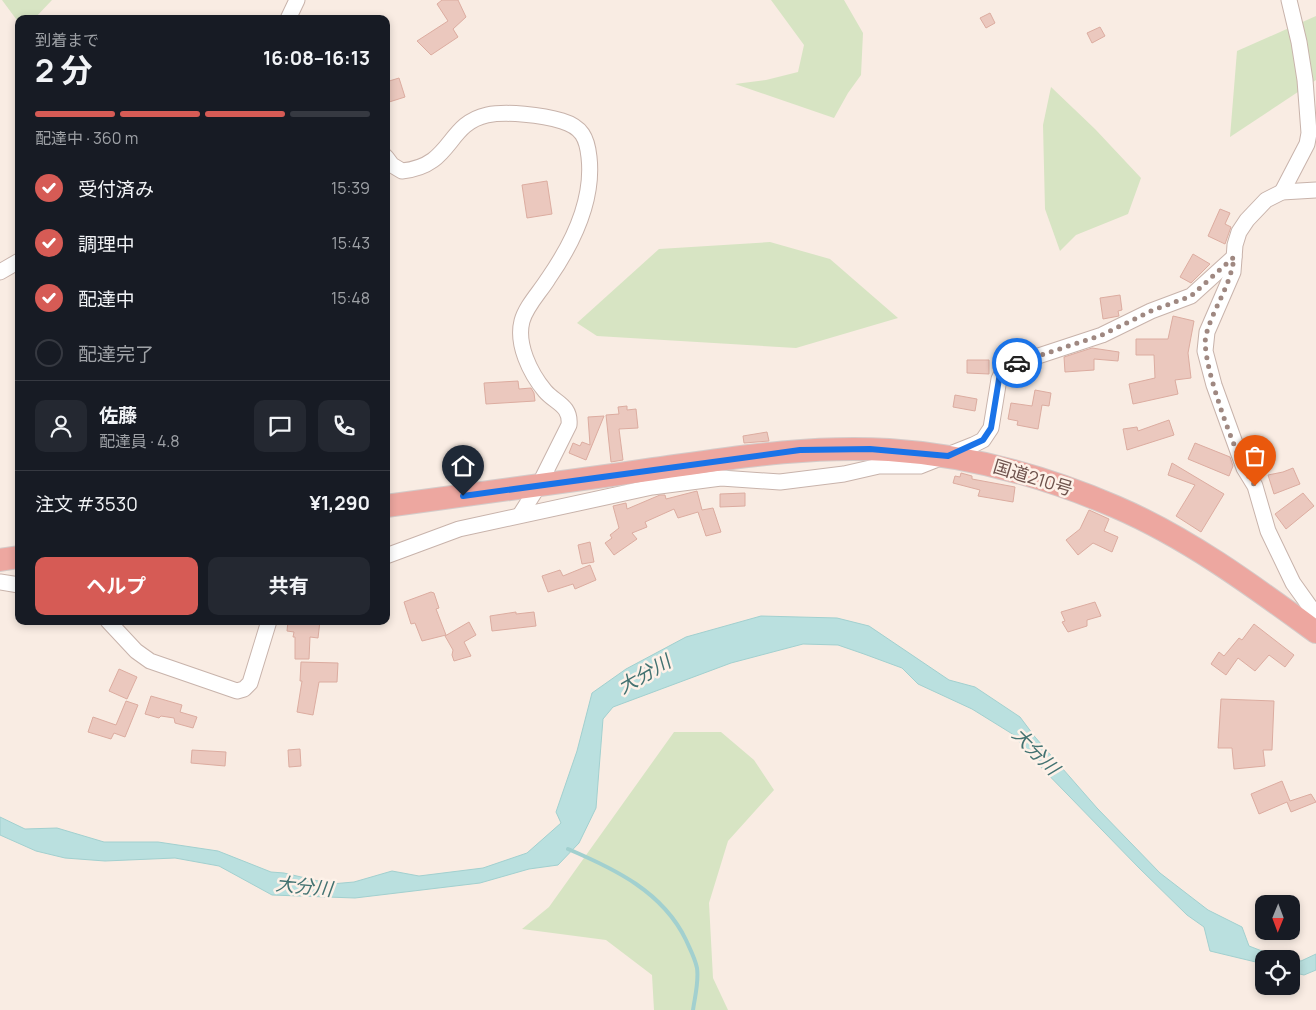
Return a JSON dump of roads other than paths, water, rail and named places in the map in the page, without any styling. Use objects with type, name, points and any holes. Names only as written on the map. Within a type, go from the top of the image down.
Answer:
[{"type":"highway","name":"国道210号","points":[[390,505],[712,461],[823,449],[891,450],[948,456],[1020,473],[1118,508],[1212,560],[1316,632]]},
{"type":"highway","points":[[0,560],[15,558]]},
{"type":"street","points":[[290,15],[297,0]]},
{"type":"street","points":[[1282,192],[1307,144],[1309,133],[1305,80],[1299,42],[1289,0]]},
{"type":"street","points":[[390,162],[402,171],[425,166],[435,160],[458,132],[471,121],[488,115],[549,117],[568,123],[579,130],[587,140],[591,173],[586,205],[575,234],[556,268],[526,311],[521,329],[522,347],[535,376],[543,389],[563,405],[570,415],[569,425],[540,485],[520,515]]},
{"type":"street","points":[[1316,190],[1282,192],[1266,200],[1246,220],[1239,232],[1233,272],[1206,338],[1206,358],[1240,459],[1255,486],[1265,524],[1278,556],[1298,591],[1316,615]]},
{"type":"street","points":[[390,554],[437,535],[652,487],[721,478],[780,482],[844,474],[880,466],[920,466],[973,445],[988,434],[991,428],[999,379],[1004,369],[1102,335],[1151,311],[1191,296],[1234,257]]},
{"type":"street","points":[[0,272],[15,263]]},
{"type":"street","points":[[0,582],[15,584]]},
{"type":"street","points":[[112,625],[136,651],[150,661],[237,691],[244,689],[250,683],[268,625]]},
{"type":"water","name":"大分川","points":[[761,616],[837,618],[869,626],[949,680],[975,687],[1020,717],[1097,808],[1160,873],[1208,910],[1242,927],[1249,946],[1259,950],[1255,950],[1255,962],[1210,951],[1204,927],[1187,915],[1139,868],[1033,759],[1014,735],[972,709],[918,684],[902,668],[838,645],[803,644],[731,663],[613,707],[603,719],[596,808],[579,843],[558,865],[529,869],[480,883],[355,898],[272,895],[219,866],[175,858],[105,861],[65,858],[36,851],[0,835],[0,817],[25,829],[57,828],[104,842],[158,842],[218,851],[271,872],[284,873],[331,884],[354,882],[392,871],[419,876],[483,868],[527,853],[561,823],[556,812],[577,751],[592,693],[626,669],[686,637]]},
{"type":"water","points":[[1316,954],[1316,970],[1304,975],[1300,974],[1300,961]]},
{"type":"waterway","points":[[568,849],[603,865],[636,884],[651,895],[676,923],[691,950],[697,968],[697,984],[693,1010]]}]
